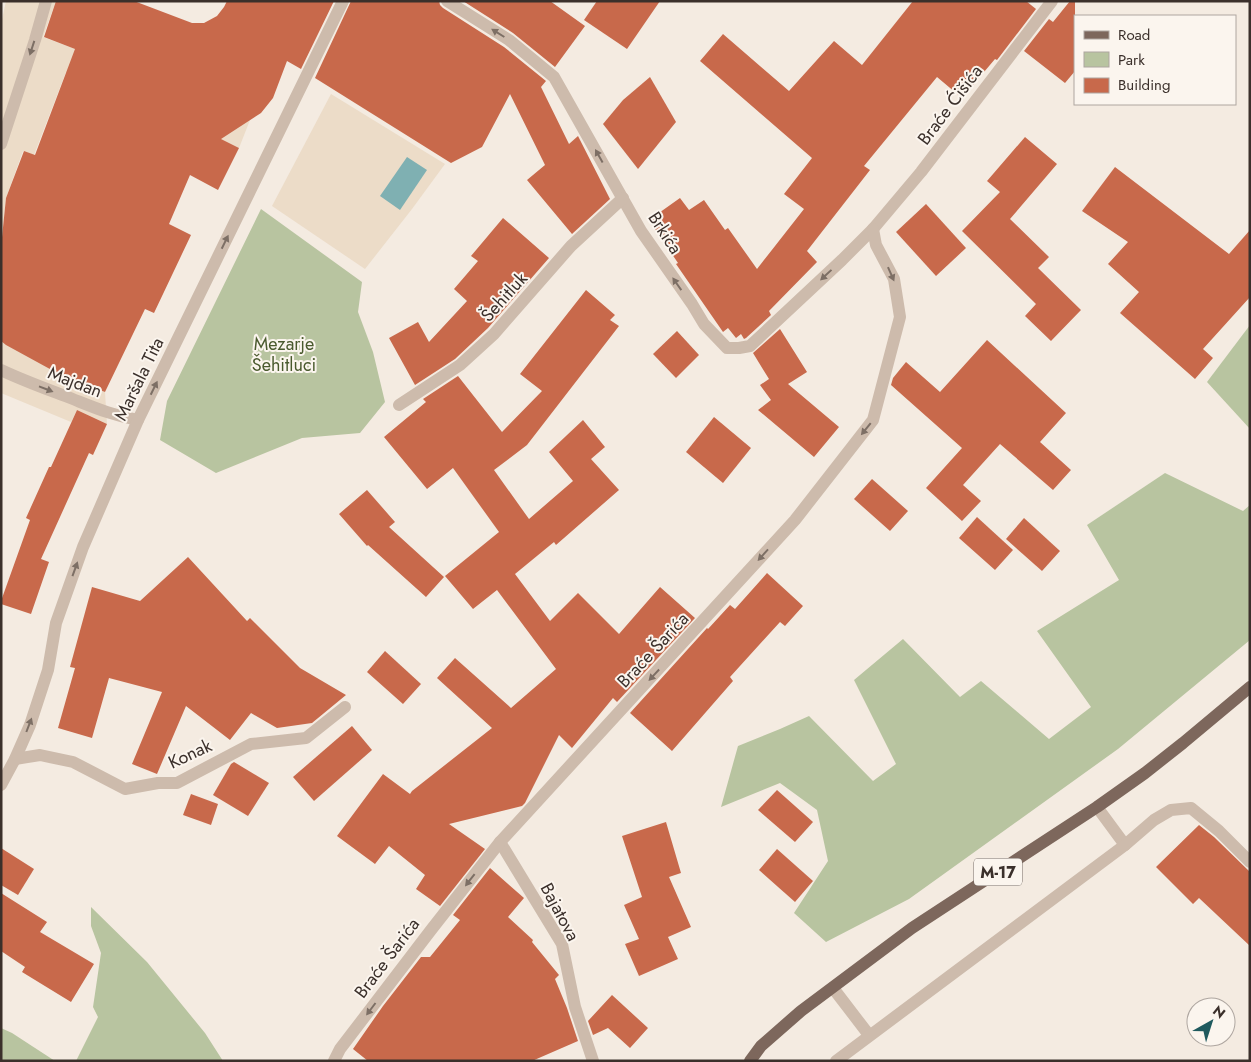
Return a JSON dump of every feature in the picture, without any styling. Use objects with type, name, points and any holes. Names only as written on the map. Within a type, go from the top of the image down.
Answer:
[{"type":"main road","name":"M-17","points":[[750,1061],[761,1046],[800,1011],[912,928],[1097,807],[1183,743],[1250,687]]},
{"type":"street","points":[[1,144],[46,1]]},
{"type":"street","name":"Maršala Tita","points":[[1,784],[30,725],[48,670],[56,623],[83,547],[138,420],[343,1]]},
{"type":"street","name":"Brkića","points":[[447,1],[509,40],[554,76],[641,231],[704,324],[727,348],[750,346],[874,229]]},
{"type":"street","name":"Braće Ćišića","points":[[874,229],[921,172],[1050,2]]},
{"type":"street","name":"Šehitluk","points":[[399,406],[460,365],[494,334],[571,246],[623,198]]},
{"type":"street","name":"Braće Šarića","points":[[334,1061],[344,1044],[500,842],[795,520],[873,420],[900,317],[894,279],[876,245],[874,229]]},
{"type":"street","name":"Majdan","points":[[1,370],[100,410],[138,420]]},
{"type":"street","name":"Konak","points":[[14,760],[40,755],[73,762],[125,789],[158,783],[176,783],[251,744],[306,738],[346,708]]},
{"type":"street","points":[[1097,807],[1125,845]]},
{"type":"street","points":[[836,1061],[1125,845],[1154,820],[1172,810],[1191,808],[1219,830],[1250,862]]},
{"type":"street","name":"Bajatova","points":[[500,842],[562,944],[575,1007],[593,1061]]},
{"type":"street","points":[[833,988],[869,1035]]},
{"type":"green space","name":"Mezarje Šehitluci","points":[[261,209],[362,282],[358,312],[373,352],[385,402],[360,433],[302,438],[216,473],[160,440],[167,401]]},
{"type":"green space","points":[[1250,325],[1250,429],[1207,382]]},
{"type":"green space","points":[[1165,473],[1243,511],[1250,505],[1250,640],[1118,749],[909,899],[826,942],[794,913],[828,861],[817,810],[780,783],[721,807],[738,746],[809,716],[873,781],[896,764],[854,680],[903,639],[960,697],[981,681],[1049,739],[1091,707],[1037,631],[1119,580],[1087,525]]},
{"type":"green space","points":[[91,907],[147,962],[205,1033],[223,1061],[76,1061],[98,1017],[93,1007],[101,953],[91,926]]},
{"type":"green space","points":[[1,1028],[12,1033],[55,1061],[1,1061]]},
{"type":"shaded area","points":[[6,1],[56,1],[43,37],[137,72],[250,120],[239,148],[113,89],[66,72],[34,155],[23,151],[6,198],[1,247],[1,24]]},
{"type":"shaded area","points":[[331,94],[445,164],[365,269],[272,206]]},
{"type":"shaded area","points":[[1,341],[105,392],[107,424],[77,410],[71,422],[1,393]]},
{"type":"water","points":[[407,157],[427,170],[400,210],[380,196]]},
{"type":"building","points":[[56,1],[134,1],[192,23],[204,23],[217,16],[227,1],[334,1],[301,69],[287,61],[273,98],[261,113],[221,139],[239,148],[218,190],[190,175],[169,224],[191,235],[154,313],[145,309],[105,392],[59,374],[1,341],[1,247],[6,198],[24,151],[35,155],[75,49],[44,37]]},
{"type":"building","points":[[351,1],[439,1],[443,8],[504,47],[546,81],[541,87],[569,144],[578,136],[610,199],[572,234],[527,180],[545,165],[510,94],[482,147],[451,163],[315,78]]},
{"type":"building","points":[[463,1],[550,1],[585,26],[555,67],[513,33]]},
{"type":"building","points":[[597,1],[660,1],[627,49],[584,20]]},
{"type":"building","points":[[913,1],[1026,1],[1036,9],[997,60],[995,59],[962,98],[937,77],[864,166],[870,170],[807,251],[817,262],[769,311],[771,315],[746,338],[744,339],[741,334],[736,338],[728,328],[723,332],[676,264],[678,263],[649,220],[680,198],[689,210],[704,200],[725,230],[728,228],[757,269],[804,209],[784,194],[812,158],[700,61],[723,34],[789,91],[834,41],[862,65]]},
{"type":"building","points":[[1070,1],[1075,1],[1074,72],[1065,83],[1024,51],[1049,19],[1053,22]]},
{"type":"building","points":[[650,77],[676,122],[638,169],[603,124],[623,100]]},
{"type":"building","points":[[1025,137],[1057,164],[1010,219],[1049,257],[1038,268],[1081,310],[1051,341],[1025,316],[1036,304],[962,231],[1000,192],[987,181]]},
{"type":"building","points":[[1115,167],[1229,254],[1250,230],[1250,297],[1203,349],[1213,358],[1195,379],[1120,313],[1139,292],[1108,264],[1128,242],[1082,211]]},
{"type":"building","points":[[926,204],[966,248],[936,276],[896,232]]},
{"type":"building","points":[[503,218],[549,258],[488,328],[455,359],[415,385],[389,338],[418,322],[429,342],[467,301],[454,289],[478,261],[471,256]]},
{"type":"building","points":[[586,290],[615,315],[610,320],[619,326],[527,445],[494,470],[529,519],[573,481],[549,452],[583,420],[605,447],[591,459],[619,490],[556,545],[554,542],[515,574],[550,621],[578,593],[619,634],[660,587],[695,618],[617,702],[613,698],[572,748],[559,735],[522,806],[449,824],[485,849],[440,906],[416,889],[425,875],[389,846],[375,864],[337,836],[383,774],[410,794],[492,728],[437,678],[455,658],[511,708],[556,669],[497,590],[473,609],[445,576],[499,532],[453,468],[427,489],[384,437],[426,402],[423,399],[458,376],[502,432],[542,391],[520,374]]},
{"type":"building","points":[[780,329],[807,372],[788,384],[839,427],[814,457],[758,410],[771,400],[760,385],[769,379],[753,353]]},
{"type":"building","points":[[677,331],[699,355],[676,378],[653,354]]},
{"type":"building","points":[[987,340],[1066,413],[1040,442],[1071,470],[1053,490],[1000,444],[963,485],[981,501],[962,521],[926,488],[962,448],[891,385],[893,378],[906,362],[940,392]]},
{"type":"building","points":[[77,410],[107,424],[93,455],[89,453],[41,559],[49,562],[31,614],[1,604],[1,601],[30,520],[26,518]]},
{"type":"building","points":[[714,417],[751,448],[723,483],[686,452]]},
{"type":"building","points":[[872,479],[908,511],[890,531],[854,499]]},
{"type":"building","points":[[367,490],[395,522],[389,527],[444,577],[426,597],[367,546],[339,514]]},
{"type":"building","points":[[977,517],[1013,550],[995,570],[959,538]]},
{"type":"building","points":[[1024,518],[1060,551],[1042,571],[1006,539]]},
{"type":"building","points":[[188,557],[247,621],[250,618],[300,668],[346,695],[312,723],[277,728],[251,713],[230,740],[186,706],[157,774],[132,764],[162,692],[109,678],[92,738],[58,728],[75,668],[70,667],[92,587],[140,601]]},
{"type":"building","points":[[767,573],[803,606],[785,626],[780,622],[730,677],[733,681],[672,751],[630,713],[707,628],[730,605],[735,609]]},
{"type":"building","points":[[385,651],[421,684],[403,704],[367,672]]},
{"type":"building","points":[[352,726],[372,750],[314,801],[293,777]]},
{"type":"building","points":[[234,762],[269,783],[248,816],[213,795]]},
{"type":"building","points":[[777,790],[813,822],[795,842],[758,810]]},
{"type":"building","points":[[191,794],[218,804],[211,825],[183,815]]},
{"type":"building","points":[[666,822],[681,873],[669,877],[691,927],[668,937],[678,959],[639,976],[625,944],[639,939],[624,905],[642,897],[622,836]]},
{"type":"building","points":[[1199,825],[1250,872],[1250,946],[1199,898],[1193,904],[1156,867]]},
{"type":"building","points":[[1,848],[34,869],[18,895],[1,885]]},
{"type":"building","points":[[777,849],[813,881],[795,902],[759,870]]},
{"type":"building","points":[[490,868],[524,898],[508,917],[533,940],[532,942],[559,975],[555,979],[578,1041],[532,1061],[368,1061],[353,1049],[421,957],[430,957],[460,920],[453,915]]},
{"type":"building","points":[[1,893],[47,922],[40,932],[94,964],[71,1002],[22,972],[25,967],[1,951]]},
{"type":"building","points":[[612,995],[648,1028],[630,1048],[608,1028],[593,1035],[588,1021]]}]
